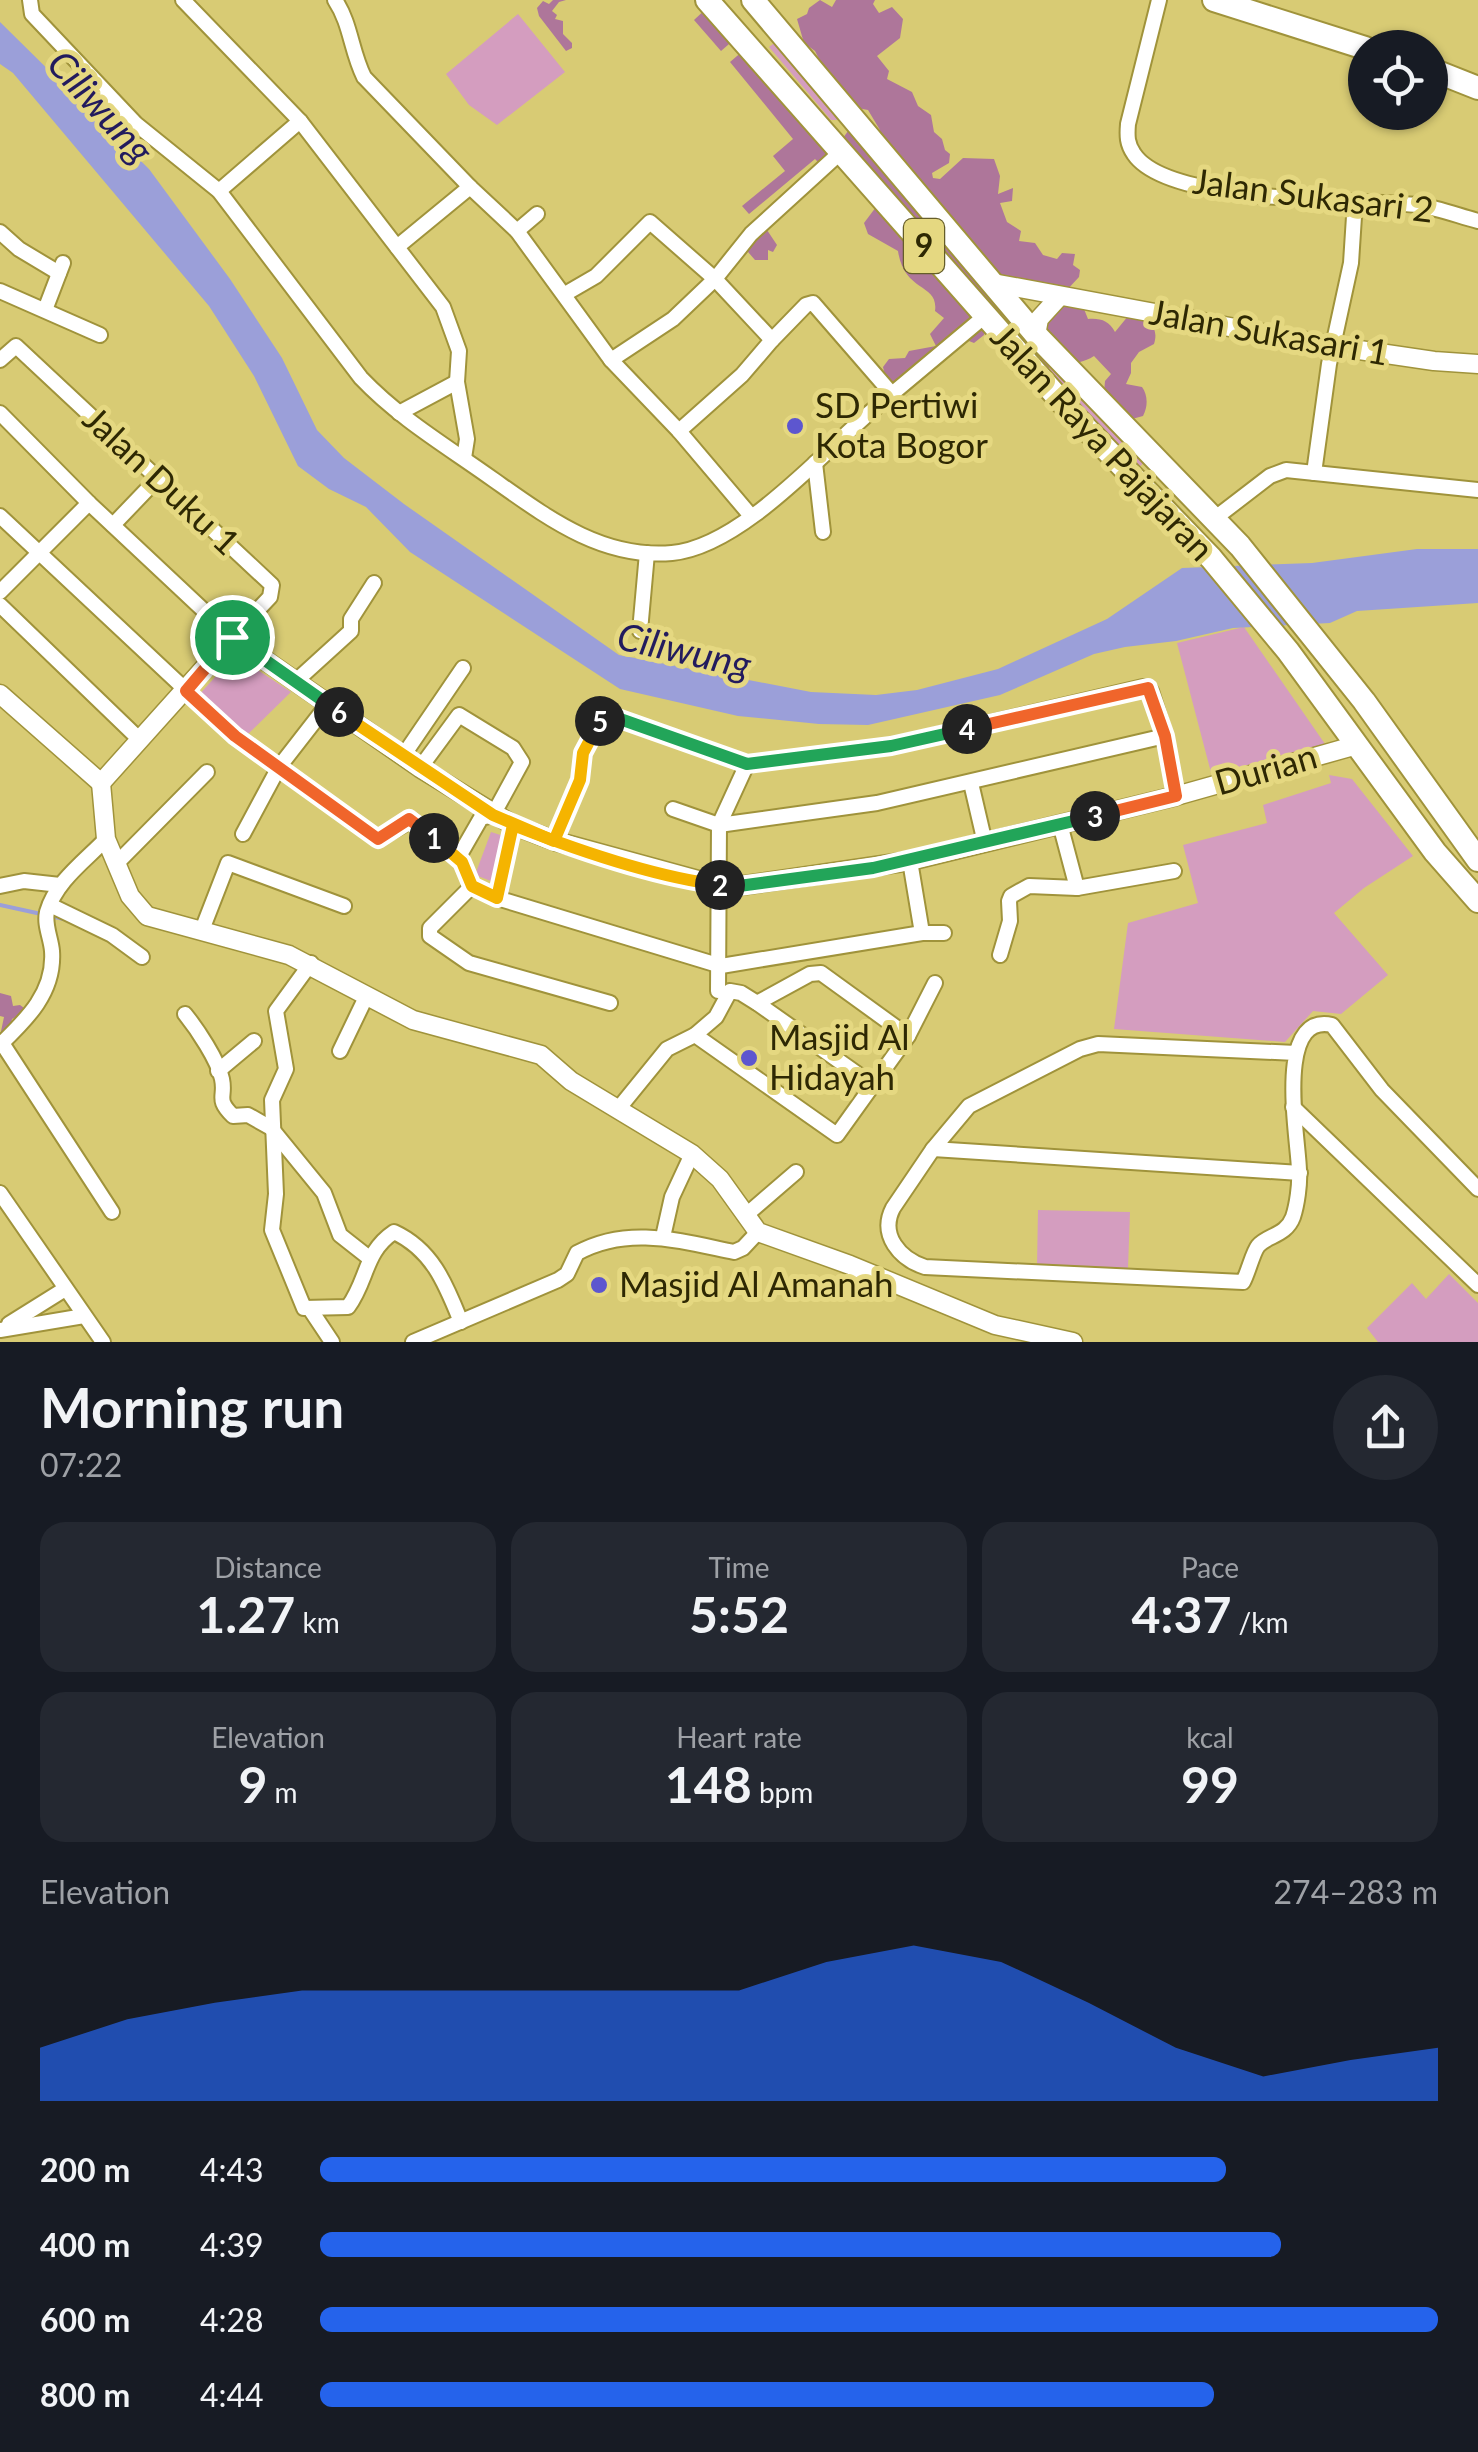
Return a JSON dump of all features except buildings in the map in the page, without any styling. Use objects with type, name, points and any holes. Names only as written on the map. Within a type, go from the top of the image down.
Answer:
[{"type":"main road","name":"Jalan Raya Pajajaran","points":[[707,0],[985,316],[1211,558],[1288,652],[1435,852],[1478,901]]},
{"type":"main road","name":"Jalan Raya Pajajaran","points":[[753,0],[1036,335],[1240,546],[1312,634],[1477,858]]},
{"type":"main road","points":[[1214,0],[1348,42]]},
{"type":"main road","points":[[745,42],[770,22]]},
{"type":"main road","points":[[1448,76],[1478,88]]},
{"type":"main road","points":[[1144,490],[1165,470]]},
{"type":"main road","points":[[1435,852],[1458,833]]},
{"type":"street","points":[[30,0],[32,14],[136,124],[218,191],[361,378],[398,413],[564,529],[597,543],[646,553],[693,550],[726,534],[985,316]]},
{"type":"street","points":[[183,0],[300,121],[444,310],[459,350],[457,382],[467,438],[464,458]]},
{"type":"street","points":[[335,0],[347,18],[355,59],[364,77],[517,231],[611,360],[751,516]]},
{"type":"street","name":"Jalan Sukasari 2","points":[[1160,0],[1128,124],[1127,140],[1142,163],[1185,182],[1239,194],[1422,206],[1478,221]]},
{"type":"street","points":[[218,191],[300,121]]},
{"type":"street","points":[[611,360],[660,330],[714,279],[751,234],[842,151]]},
{"type":"street","points":[[397,246],[470,187]]},
{"type":"street","points":[[1314,473],[1332,346],[1350,263],[1355,201]]},
{"type":"street","points":[[517,231],[538,214]]},
{"type":"street","points":[[564,294],[596,276],[650,222],[714,279],[772,340]]},
{"type":"street","points":[[0,232],[18,249],[61,268],[46,310]]},
{"type":"street","name":"Jalan Sukasari 1","points":[[992,284],[1332,346],[1478,364]]},
{"type":"street","points":[[0,291],[100,334]]},
{"type":"street","points":[[1036,335],[1039,319],[1060,296]]},
{"type":"street","points":[[679,432],[742,375],[806,305],[814,303],[892,394]]},
{"type":"street","name":"Jalan Duku 1","points":[[0,360],[16,346],[272,585],[270,597],[232,637]]},
{"type":"street","points":[[398,413],[457,382]]},
{"type":"street","points":[[0,413],[232,637],[101,782]]},
{"type":"street","points":[[814,463],[823,532]]},
{"type":"street","points":[[1214,518],[1276,473],[1286,470],[1478,490]]},
{"type":"street","points":[[112,525],[158,478]]},
{"type":"street","points":[[0,592],[89,503]]},
{"type":"street","points":[[0,516],[235,736],[378,839],[410,819],[458,858],[472,886],[497,898],[721,966],[922,933],[944,933]]},
{"type":"street","points":[[640,631],[646,553]]},
{"type":"street","points":[[296,681],[351,631],[351,620],[374,584]]},
{"type":"street","points":[[0,605],[140,739]]},
{"type":"street","name":"Durian","points":[[232,637],[493,815],[554,841],[716,885],[739,886],[910,860],[1176,796],[1357,745]]},
{"type":"street","points":[[403,756],[463,668]]},
{"type":"street","points":[[554,841],[580,780],[583,753],[606,714],[747,764],[891,746],[1148,688],[1165,736],[1176,796]]},
{"type":"street","points":[[0,694],[101,782],[106,839],[130,896],[148,916],[311,963],[413,1020],[540,1055],[571,1082],[692,1154],[720,1179],[752,1225],[995,1325],[1073,1342]]},
{"type":"street","points":[[243,834],[279,766],[328,704]]},
{"type":"street","points":[[420,768],[457,715],[498,738],[516,752],[522,765],[493,815],[482,818],[458,858]]},
{"type":"street","points":[[672,809],[718,825],[878,802],[1165,736]]},
{"type":"street","points":[[718,991],[718,825],[747,764]]},
{"type":"street","points":[[116,864],[206,772]]},
{"type":"street","points":[[970,782],[985,843]]},
{"type":"street","points":[[1060,824],[1077,888]]},
{"type":"street","points":[[497,898],[513,825]]},
{"type":"street","points":[[106,839],[60,885],[48,912],[52,951],[48,984],[35,1009],[1,1044],[112,1212]]},
{"type":"street","points":[[910,860],[922,933]]},
{"type":"street","points":[[202,930],[228,863],[344,906]]},
{"type":"street","points":[[1000,955],[1010,921],[1011,896],[1039,884],[1077,888],[1174,871]]},
{"type":"street","points":[[0,886],[24,881],[60,885]]},
{"type":"street","points":[[472,886],[430,928],[430,936],[469,963],[610,1003]]},
{"type":"street","points":[[48,912],[112,935],[142,957]]},
{"type":"street","points":[[311,963],[276,1011],[286,1069],[272,1100],[276,1194],[272,1230],[290,1280],[304,1308],[348,1306],[368,1257],[392,1233],[404,1237],[439,1269],[461,1322]]},
{"type":"street","points":[[756,1003],[810,974],[821,973],[908,1036]]},
{"type":"street","points":[[695,1034],[837,1135],[908,1036],[935,983]]},
{"type":"street","points":[[619,1108],[667,1049],[716,1017],[730,991],[741,993],[873,1085]]},
{"type":"street","points":[[340,1051],[366,996]]},
{"type":"street","points":[[185,1014],[222,1079],[221,1101],[231,1114],[248,1114],[272,1128],[324,1192],[340,1234],[368,1257]]},
{"type":"street","points":[[1296,1054],[1098,1044],[1080,1049],[969,1106],[933,1149],[893,1208],[888,1224],[891,1239],[900,1252],[925,1267],[1243,1282],[1258,1246],[1278,1235],[1293,1219],[1300,1173],[1292,1106],[1296,1054],[1310,1028],[1322,1023],[1332,1025],[1382,1090],[1478,1189]]},
{"type":"street","points":[[218,1071],[254,1041]]},
{"type":"street","points":[[1292,1106],[1478,1286]]},
{"type":"street","points":[[933,1149],[1300,1173]]},
{"type":"street","points":[[662,1237],[672,1197],[692,1154]]},
{"type":"street","points":[[414,1342],[563,1278],[581,1250],[618,1237],[662,1237],[734,1252],[796,1172]]},
{"type":"street","points":[[0,1193],[103,1342]]},
{"type":"street","points":[[0,1330],[65,1289]]},
{"type":"street","points":[[310,1309],[332,1342]]},
{"type":"street","points":[[0,1330],[84,1316]]},
{"type":"shaded area","points":[[566,0],[552,11],[557,15],[555,19],[563,21],[563,34],[572,43],[566,51],[539,16],[537,8],[543,1],[549,4]]},
{"type":"shaded area","points":[[820,0],[832,7],[836,0],[875,0],[873,4],[879,13],[892,7],[903,19],[900,38],[877,56],[889,71],[887,79],[912,92],[918,106],[931,115],[934,132],[950,154],[949,163],[932,173],[933,178],[940,179],[963,158],[994,159],[1000,176],[998,194],[1013,188],[1012,201],[1000,203],[1007,222],[1021,231],[1019,241],[1035,243],[1043,255],[1057,259],[1062,253],[1075,254],[1073,265],[1080,270],[1079,277],[1065,292],[1021,283],[1007,313],[986,323],[984,335],[974,343],[955,330],[947,354],[923,359],[920,367],[892,385],[883,367],[889,359],[905,358],[909,351],[936,346],[930,334],[944,318],[935,311],[932,296],[907,274],[898,251],[868,234],[864,223],[876,207],[843,138],[851,127],[869,124],[880,130],[868,110],[857,108],[824,69],[815,51],[804,43],[797,19]]},
{"type":"shaded area","points":[[708,7],[736,38],[721,51],[694,20]]},
{"type":"shaded area","points":[[518,14],[565,72],[497,125],[469,105],[446,74]]},
{"type":"shaded area","points":[[777,41],[838,113],[837,120],[831,120],[769,47]]},
{"type":"shaded area","points":[[751,44],[838,149],[820,164],[815,159],[749,214],[742,206],[785,171],[773,156],[793,139],[730,62]]},
{"type":"shaded area","points":[[854,139],[1145,462],[1139,467],[1041,365]]},
{"type":"shaded area","points":[[756,230],[767,230],[777,245],[773,252],[768,250],[768,260],[755,260],[742,245]]},
{"type":"shaded area","points":[[1062,305],[1084,309],[1088,319],[1104,321],[1115,332],[1133,310],[1153,328],[1154,344],[1139,352],[1131,363],[1126,384],[1144,390],[1147,401],[1143,416],[1132,419],[1104,393],[1105,381],[1111,374],[1094,356],[1044,371],[1013,333],[1016,321],[1048,329],[1046,319]]},
{"type":"shaded area","points":[[1244,627],[1325,744],[1322,753],[1214,784],[1177,643]]},
{"type":"shaded area","points":[[235,655],[291,692],[244,738],[197,697]]},
{"type":"shaded area","points":[[1329,775],[1352,779],[1413,856],[1334,913],[1388,975],[1341,1014],[1313,1011],[1285,1042],[1114,1029],[1128,923],[1198,903],[1183,845],[1267,823],[1263,805],[1331,783]]},
{"type":"shaded area","points":[[491,832],[507,837],[491,881],[475,875]]},
{"type":"shaded area","points":[[0,993],[11,996],[13,1006],[24,1008],[12,1019],[9,1035],[0,1036],[4,1017],[0,1016]]},
{"type":"shaded area","points":[[1038,1210],[1130,1212],[1128,1268],[1037,1266]]},
{"type":"shaded area","points":[[1449,1274],[1478,1303],[1478,1342],[1378,1342],[1367,1328],[1412,1283],[1426,1299]]},
{"type":"water","points":[[0,22],[149,169],[282,358],[317,430],[344,458],[619,655],[811,692],[876,695],[917,690],[998,669],[1107,619],[1182,568],[1312,563],[1417,549],[1478,549],[1478,603],[1357,611],[1330,623],[1233,628],[1125,647],[1094,654],[1000,695],[868,725],[738,716],[620,689],[410,552],[366,507],[329,489],[298,466],[254,376],[209,306],[13,73],[0,64]]},
{"type":"waterway","points":[[0,905],[64,919]]},
{"type":"place","name":"SD Pertiwi Kota Bogor","points":[[795,426]]},
{"type":"place","name":"Masjid Al Hidayah","points":[[749,1058]]},
{"type":"place","name":"Masjid Al Amanah","points":[[599,1285]]},
{"type":"route","points":[[232,637],[186,691],[235,736],[378,839],[412,820],[462,862],[472,886],[497,898],[513,825],[554,841],[687,880],[739,886],[873,868],[1176,796],[1165,736],[1151,691],[1143,687],[922,740],[747,764],[606,714],[583,753],[580,780],[554,841],[493,815],[232,637]]},
{"type":"water label","name":"Ciliwung","points":[[100,107]]},
{"type":"water label","name":"Ciliwung","points":[[684,651]]}]
